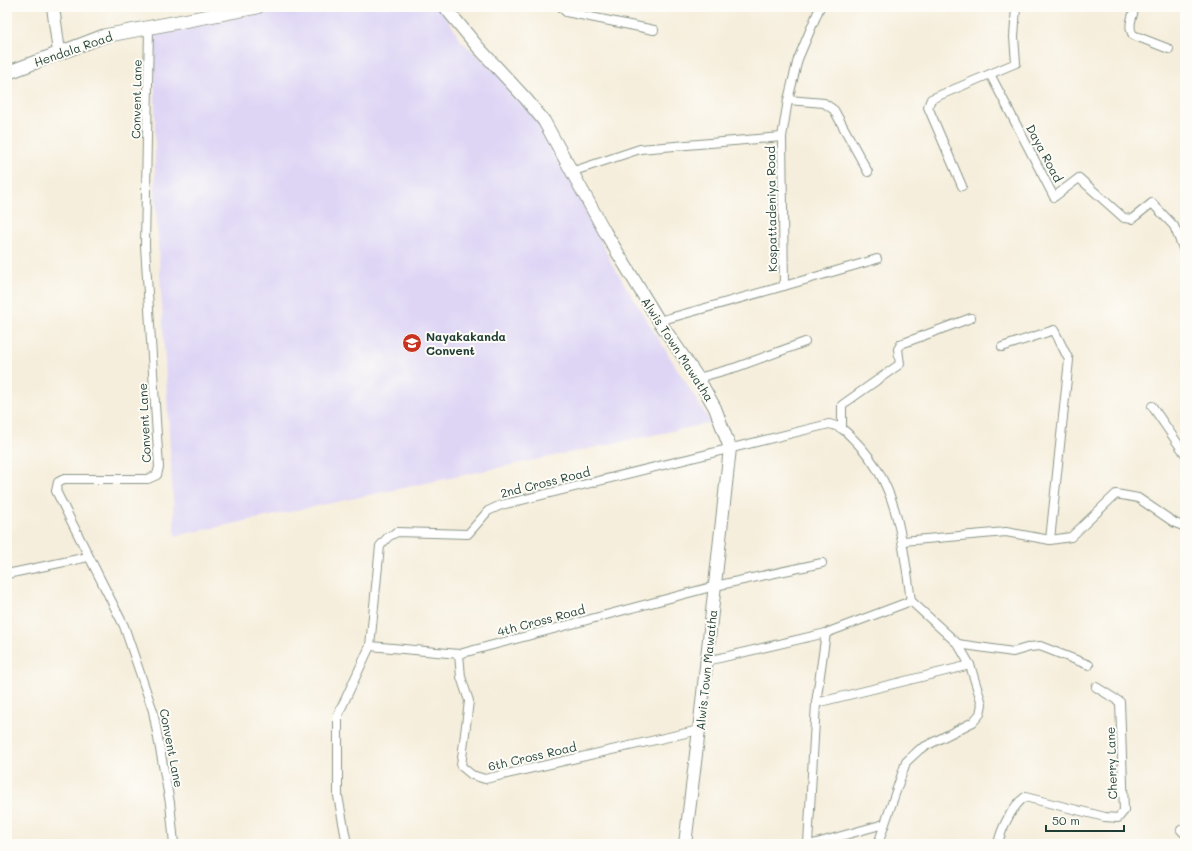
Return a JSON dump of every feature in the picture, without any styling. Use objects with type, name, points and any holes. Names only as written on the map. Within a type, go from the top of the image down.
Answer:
[{"type":"main road","name":"Hendala Road","points":[[7,73],[104,36],[257,7]]},
{"type":"street","points":[[53,7],[59,52]]},
{"type":"street","name":"Alwis Town Mawatha","points":[[444,7],[544,121],[605,232],[659,321],[698,378],[716,408],[730,448],[700,730],[685,844]]},
{"type":"street","points":[[561,7],[566,12],[654,30]]},
{"type":"street","name":"Kospattadeniya Road","points":[[659,321],[784,286],[782,137],[788,100],[798,59],[820,7]]},
{"type":"street","points":[[962,186],[928,107],[928,103],[931,99],[1016,63],[1014,37],[1016,7]]},
{"type":"street","points":[[1135,7],[1130,26],[1130,30],[1133,35],[1169,49]]},
{"type":"street","name":"Convent Lane","points":[[149,28],[145,246],[159,467],[157,475],[148,479],[64,479],[58,482],[56,491],[124,626],[153,711],[170,803],[174,844]]},
{"type":"street","name":"Daya Road","points":[[990,74],[1054,197],[1079,178],[1124,218],[1132,219],[1152,204],[1174,226],[1185,253]]},
{"type":"street","points":[[788,100],[824,103],[834,110],[868,172]]},
{"type":"street","points":[[571,172],[640,149],[782,137]]},
{"type":"street","points":[[784,286],[877,259]]},
{"type":"street","points":[[842,427],[842,405],[900,364],[898,349],[901,344],[971,318]]},
{"type":"street","points":[[1002,347],[1054,330],[1069,360],[1050,540]]},
{"type":"street","points":[[698,378],[737,367],[806,342]]},
{"type":"street","points":[[1152,406],[1185,454]]},
{"type":"street","points":[[730,448],[829,424],[842,427],[870,457],[894,503],[902,542],[911,601],[958,644],[970,665],[982,704],[980,714],[973,722],[920,749],[906,762],[878,844]]},
{"type":"street","name":"2nd Cross Road","points":[[370,646],[380,546],[388,537],[397,532],[468,534],[488,511],[500,504],[730,448]]},
{"type":"street","points":[[902,542],[1006,532],[1050,540],[1072,537],[1116,494],[1138,498],[1175,523],[1183,526],[1185,525]]},
{"type":"street","points":[[7,574],[88,557]]},
{"type":"street","name":"4th Cross Road","points":[[370,646],[459,654],[715,586],[822,563]]},
{"type":"street","points":[[707,661],[826,633],[911,601]]},
{"type":"street","points":[[808,844],[816,704],[826,633]]},
{"type":"street","points":[[958,644],[1013,652],[1030,646],[1040,646],[1089,665]]},
{"type":"street","points":[[346,844],[338,796],[338,715],[370,646]]},
{"type":"street","name":"6th Cross Road","points":[[459,654],[461,677],[469,701],[461,766],[472,774],[485,779],[700,730]]},
{"type":"street","points":[[816,704],[970,665]]},
{"type":"street","name":"Cherry Lane","points":[[998,844],[1000,835],[1019,801],[1025,797],[1105,817],[1118,818],[1124,811],[1120,702],[1096,687]]},
{"type":"street","points":[[813,844],[884,824]]},
{"type":"shaded area","name":"Nayakakanda Convent","points":[[291,7],[440,7],[461,41],[508,83],[546,130],[612,264],[711,423],[175,536],[155,187],[155,34]]},
{"type":"place","name":"Nayakakanda Convent","points":[[412,343]]}]
